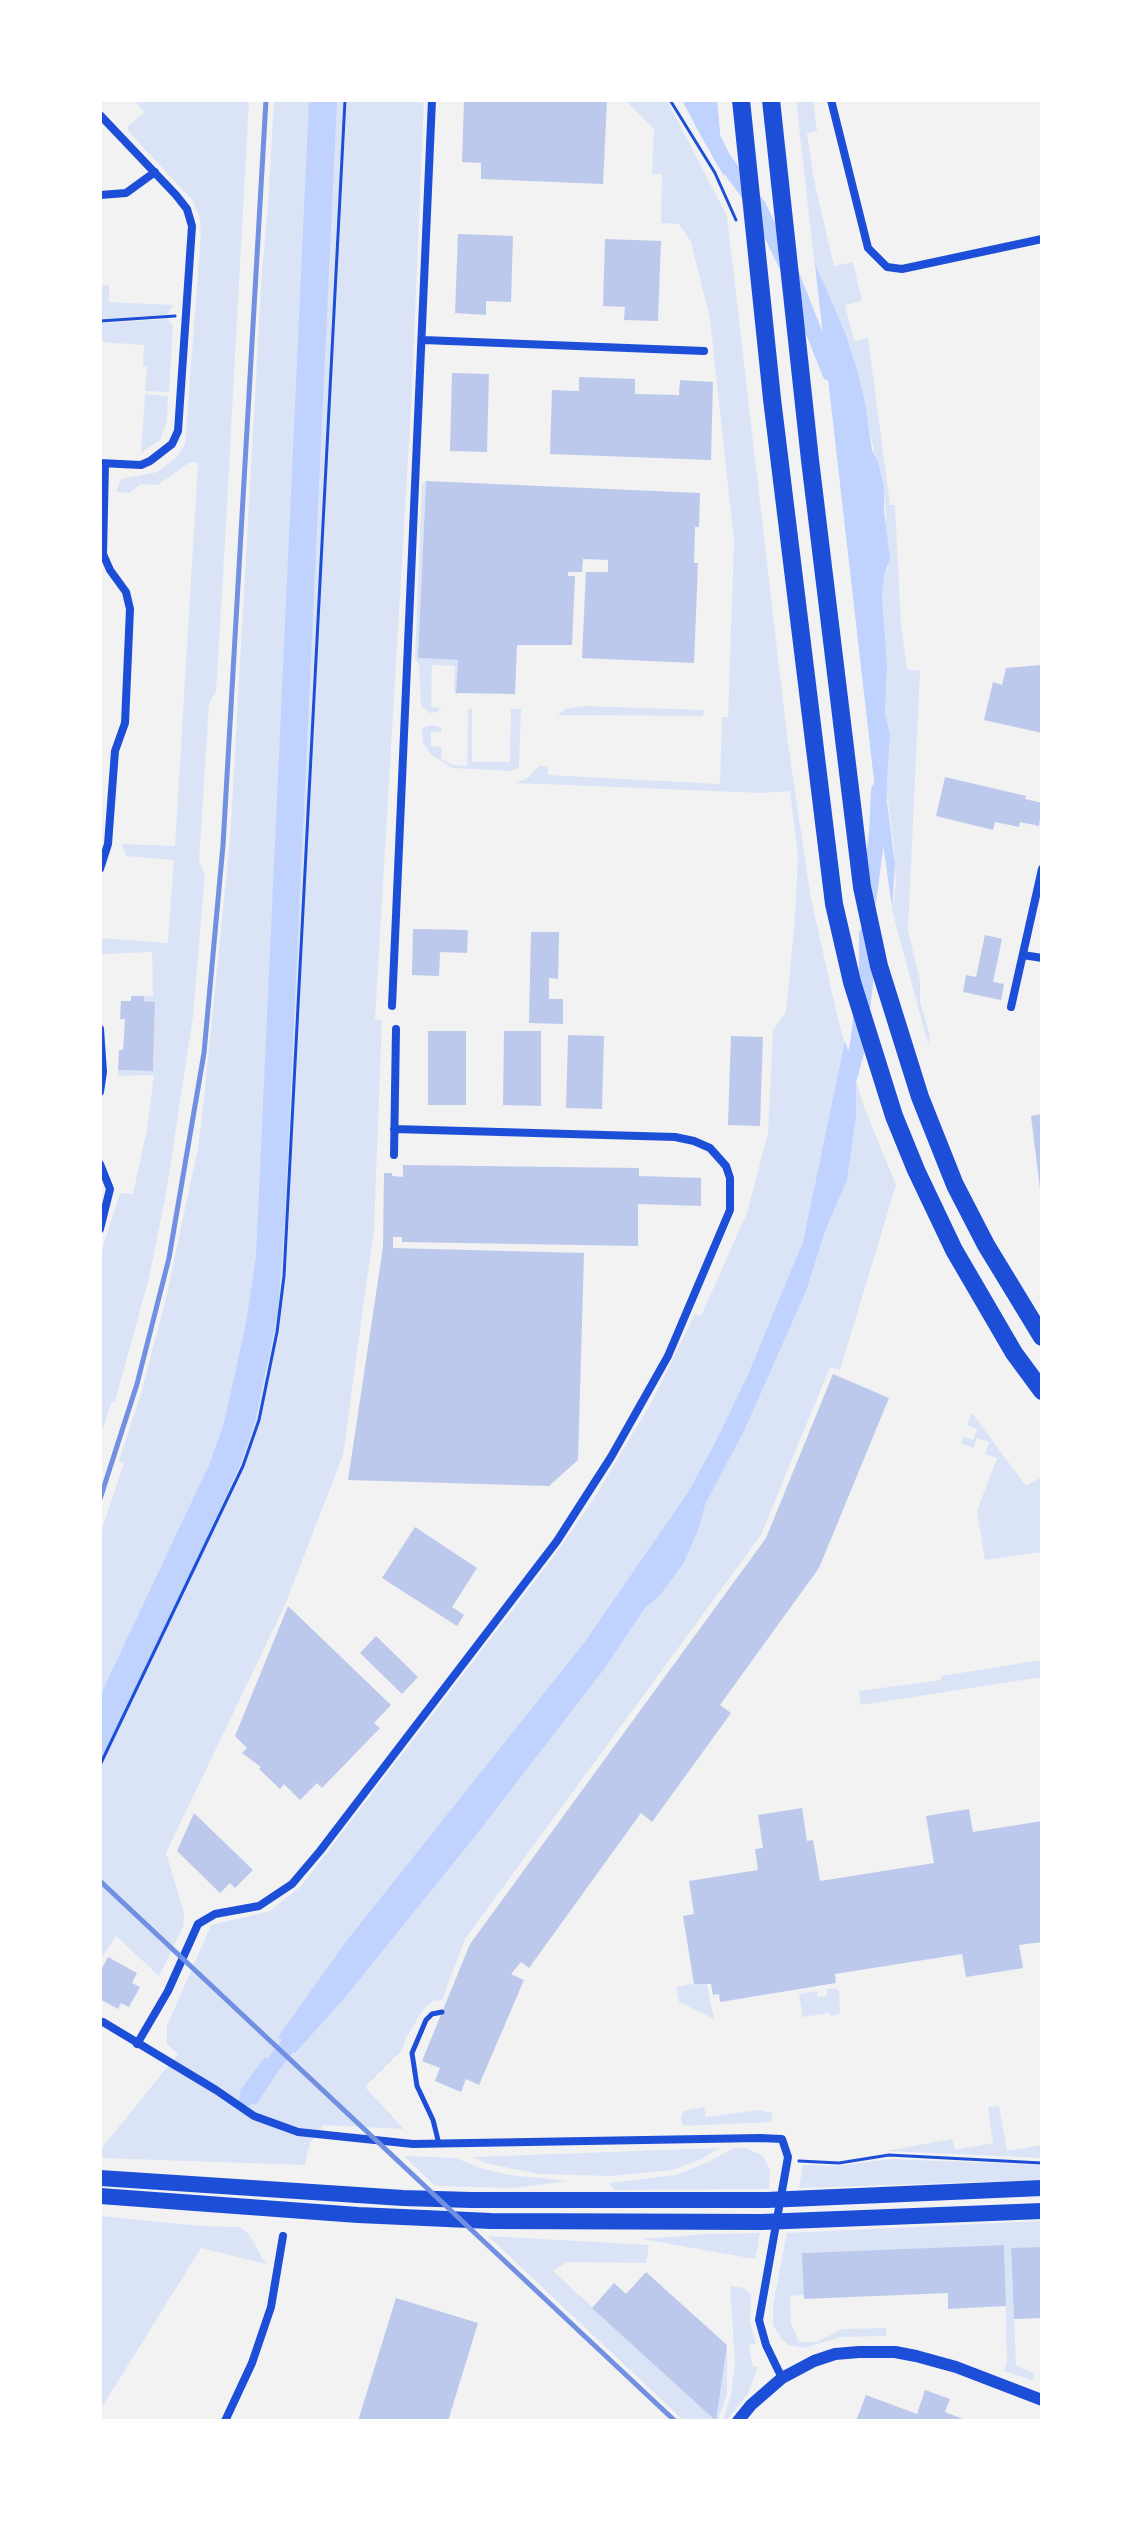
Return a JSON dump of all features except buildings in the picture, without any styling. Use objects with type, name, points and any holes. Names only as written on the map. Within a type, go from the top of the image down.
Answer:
[{"type":"highway","points":[[741,100],[772,399],[818,788],[837,917],[852,982],[886,1091],[916,1170],[954,1250],[1014,1353],[1042,1391]]},
{"type":"highway","points":[[771,100],[810,460],[862,887],[879,966],[920,1097],[955,1185],[994,1258],[1042,1337]]},
{"type":"main road","points":[[100,2178],[471,2200],[767,2200],[1042,2188]]},
{"type":"main road","points":[[100,2196],[358,2215],[491,2221],[792,2222],[1042,2211]]},
{"type":"street","points":[[392,1006],[432,100]]},
{"type":"street","points":[[831,100],[868,248],[887,267],[902,269],[1042,239]]},
{"type":"street","points":[[100,115],[187,209],[192,226],[178,431],[172,444],[141,465],[103,464],[103,554],[126,592],[130,609],[125,723],[115,751],[108,844],[100,866]]},
{"type":"street","points":[[100,195],[126,193],[137,188],[155,172]]},
{"type":"street","points":[[423,340],[704,351]]},
{"type":"street","points":[[1011,1007],[1042,869]]},
{"type":"street","points":[[1023,955],[1042,958]]},
{"type":"street","points":[[100,1029],[103,1072],[100,1092]]},
{"type":"street","points":[[394,1155],[396,1029]]},
{"type":"street","points":[[137,2044],[168,1991],[192,1934],[205,1918],[259,1906],[292,1884],[557,1541],[611,1457],[668,1356],[730,1210],[730,1178],[726,1166],[710,1148],[694,1141],[675,1137],[394,1129]]},
{"type":"street","points":[[100,1164],[110,1189],[100,1229]]},
{"type":"street","points":[[103,2022],[267,2122],[298,2132],[413,2144],[782,2139],[788,2157],[759,2320],[766,2345],[782,2378]]},
{"type":"street","points":[[225,2421],[252,2363],[271,2307],[283,2236]]},
{"type":"street","points":[[738,2421],[782,2378],[835,2354],[895,2352],[956,2367],[1042,2400]]},
{"type":"lane","points":[[439,2144],[433,2120],[417,2086],[412,2053],[426,2020],[432,2014],[442,2012]]},
{"type":"path","points":[[100,1765],[243,1466],[259,1420],[277,1332],[284,1276],[345,100]]},
{"type":"path","points":[[670,100],[715,173],[736,221]]},
{"type":"path","points":[[100,321],[175,316]]},
{"type":"path","points":[[788,2157],[801,2162],[839,2163],[889,2155],[1042,2163]]},
{"type":"shaded area","points":[[134,100],[249,100],[216,691],[209,704],[199,862],[205,875],[193,1016],[166,1194],[149,1278],[115,1401],[112,1401],[100,1437],[100,1256],[120,1193],[133,1194],[147,1129],[154,1075],[118,1076],[118,1070],[153,1071],[155,1003],[144,1001],[144,996],[153,996],[152,952],[100,954],[100,938],[168,943],[174,860],[126,856],[122,844],[175,846],[198,463],[190,462],[158,485],[141,484],[129,493],[116,492],[121,479],[157,472],[177,457],[185,444],[201,233],[199,215],[192,200],[128,131],[128,126],[144,112]]},
{"type":"shaded area","points":[[274,100],[424,100],[411,409],[375,1019],[382,1020],[374,1228],[343,1455],[285,1605],[166,1853],[184,1913],[183,1927],[159,1976],[116,1936],[100,1960],[100,1535],[124,1463],[119,1461],[166,1298],[198,1148],[203,1108],[230,840]]},
{"type":"shaded area","points":[[625,100],[667,100],[727,216],[787,736],[810,894],[839,1024],[864,1107],[896,1185],[840,1370],[830,1367],[761,1535],[465,1939],[442,2000],[433,2001],[423,2010],[402,2050],[365,2087],[404,2129],[324,2125],[310,2143],[305,2165],[100,2158],[100,2150],[178,2054],[167,2044],[167,2026],[211,1925],[270,1911],[301,1886],[554,1556],[593,1500],[651,1403],[695,1314],[701,1316],[747,1213],[768,1133],[773,1030],[786,1012],[795,918],[798,855],[790,791],[762,793],[516,783],[529,777],[539,766],[548,766],[548,775],[720,784],[722,717],[728,717],[734,542],[710,319],[691,242],[679,224],[661,223],[662,174],[652,174],[654,129]]},
{"type":"shaded area","points":[[796,100],[813,100],[817,131],[807,133],[814,180],[834,266],[853,262],[862,301],[845,305],[854,341],[868,338],[890,505],[895,505],[901,625],[907,669],[920,671],[908,930],[920,981],[920,1001],[930,1037],[928,1044],[892,910],[896,885],[885,778],[890,734],[885,713],[887,665],[882,597],[888,567],[885,503],[856,366],[845,332],[814,261]]},
{"type":"shaded area","points":[[100,285],[109,285],[109,302],[173,305],[167,315],[100,319]]},
{"type":"shaded area","points":[[168,319],[173,326],[169,392],[145,391],[147,367],[143,366],[144,345],[100,342],[100,323]]},
{"type":"shaded area","points":[[145,394],[168,396],[167,421],[160,440],[141,453]]},
{"type":"shaded area","points":[[426,481],[418,658],[458,660],[456,692],[459,699],[454,692],[455,666],[432,665],[431,707],[442,708],[429,713],[421,706],[419,664],[415,659],[422,484]]},
{"type":"shaded area","points":[[584,706],[704,710],[703,716],[557,715],[566,709]]},
{"type":"shaded area","points":[[472,708],[472,762],[510,762],[511,709],[521,709],[519,768],[512,771],[453,768],[431,755],[423,743],[422,731],[424,727],[432,725],[441,727],[441,732],[431,732],[431,746],[442,747],[441,759],[452,765],[467,766],[468,710]]},
{"type":"shaded area","points":[[972,1413],[1026,1486],[1042,1477],[1042,1552],[985,1560],[977,1511],[997,1458],[985,1454],[989,1442],[977,1438],[973,1448],[961,1443],[963,1437],[973,1440],[977,1429],[967,1425]]},
{"type":"shaded area","points":[[1042,1660],[1042,1677],[861,1705],[859,1691],[941,1680],[941,1676]]},
{"type":"shaded area","points":[[705,1982],[714,2019],[679,2002],[676,1987]]},
{"type":"shaded area","points":[[836,1988],[839,1991],[840,2014],[803,2017],[799,1994],[817,1991],[818,1997],[827,1996],[827,1989]]},
{"type":"shaded area","points":[[999,2106],[1007,2151],[1042,2145],[1042,2158],[886,2151],[952,2139],[955,2150],[993,2143],[988,2107]]},
{"type":"shaded area","points":[[704,2107],[706,2117],[759,2110],[773,2113],[771,2122],[683,2126],[683,2111]]},
{"type":"shaded area","points":[[720,2148],[673,2170],[610,2176],[539,2174],[485,2163],[473,2157]]},
{"type":"shaded area","points":[[734,2148],[746,2148],[763,2156],[770,2170],[769,2189],[614,2190],[609,2183],[675,2175]]},
{"type":"shaded area","points":[[404,2156],[456,2158],[509,2175],[570,2181],[513,2188],[435,2186]]},
{"type":"shaded area","points":[[890,2159],[1042,2165],[1042,2180],[799,2188],[803,2165],[838,2166]]},
{"type":"shaded area","points":[[100,2216],[239,2227],[248,2233],[266,2264],[201,2248],[100,2410]]},
{"type":"shaded area","points":[[1042,2221],[1042,2247],[1011,2249],[1016,2365],[1035,2374],[1032,2380],[1004,2371],[1007,2362],[1004,2245],[803,2253],[804,2295],[790,2296],[791,2323],[799,2342],[817,2342],[842,2329],[886,2328],[886,2336],[841,2337],[804,2348],[789,2345],[773,2325],[773,2305],[787,2233]]},
{"type":"shaded area","points":[[760,2233],[755,2259],[642,2239],[707,2234]]},
{"type":"shaded area","points":[[488,2236],[649,2245],[646,2263],[567,2262],[553,2271],[715,2420],[727,2345],[727,2393],[718,2421],[684,2421]]},
{"type":"shaded area","points":[[730,2286],[744,2288],[751,2294],[750,2323],[756,2344],[749,2345],[753,2367],[758,2366],[748,2394],[723,2421],[735,2363]]},
{"type":"water","points":[[309,100],[337,100],[278,1312],[256,1418],[241,1463],[100,1761],[100,1696],[210,1463],[224,1423],[246,1323],[256,1257]]},
{"type":"water","points":[[682,100],[717,100],[724,176],[702,138]]},
{"type":"water","points":[[814,261],[845,332],[856,366],[872,450],[884,488],[890,559],[884,575],[882,597],[887,665],[885,713],[890,734],[886,794],[895,864],[892,910],[874,782]]},
{"type":"water","points":[[845,1041],[856,1079],[856,1115],[847,1180],[825,1231],[806,1291],[744,1431],[705,1504],[699,1528],[683,1564],[660,1595],[645,1608],[604,1669],[476,1835],[342,2001],[295,2053],[278,2037],[348,1939],[584,1643],[689,1491],[747,1377],[803,1242]]},
{"type":"water","points":[[265,2057],[279,2070],[256,2105],[239,2092]]},
{"type":"pier","points":[[814,257],[874,782],[893,914],[888,910],[828,426],[810,261]]},
{"type":"waterway","points":[[714,141],[723,159],[758,206],[791,274],[830,373]]},
{"type":"waterway","points":[[868,903],[879,790]]},
{"type":"waterway","points":[[847,1085],[858,1045],[867,966],[867,934]]},
{"type":"waterway","points":[[247,2098],[300,2030]]},
{"type":"railway","points":[[100,1499],[137,1384],[169,1258],[204,1053],[223,845],[266,100]]},
{"type":"railway","points":[[100,1881],[675,2421]]}]
